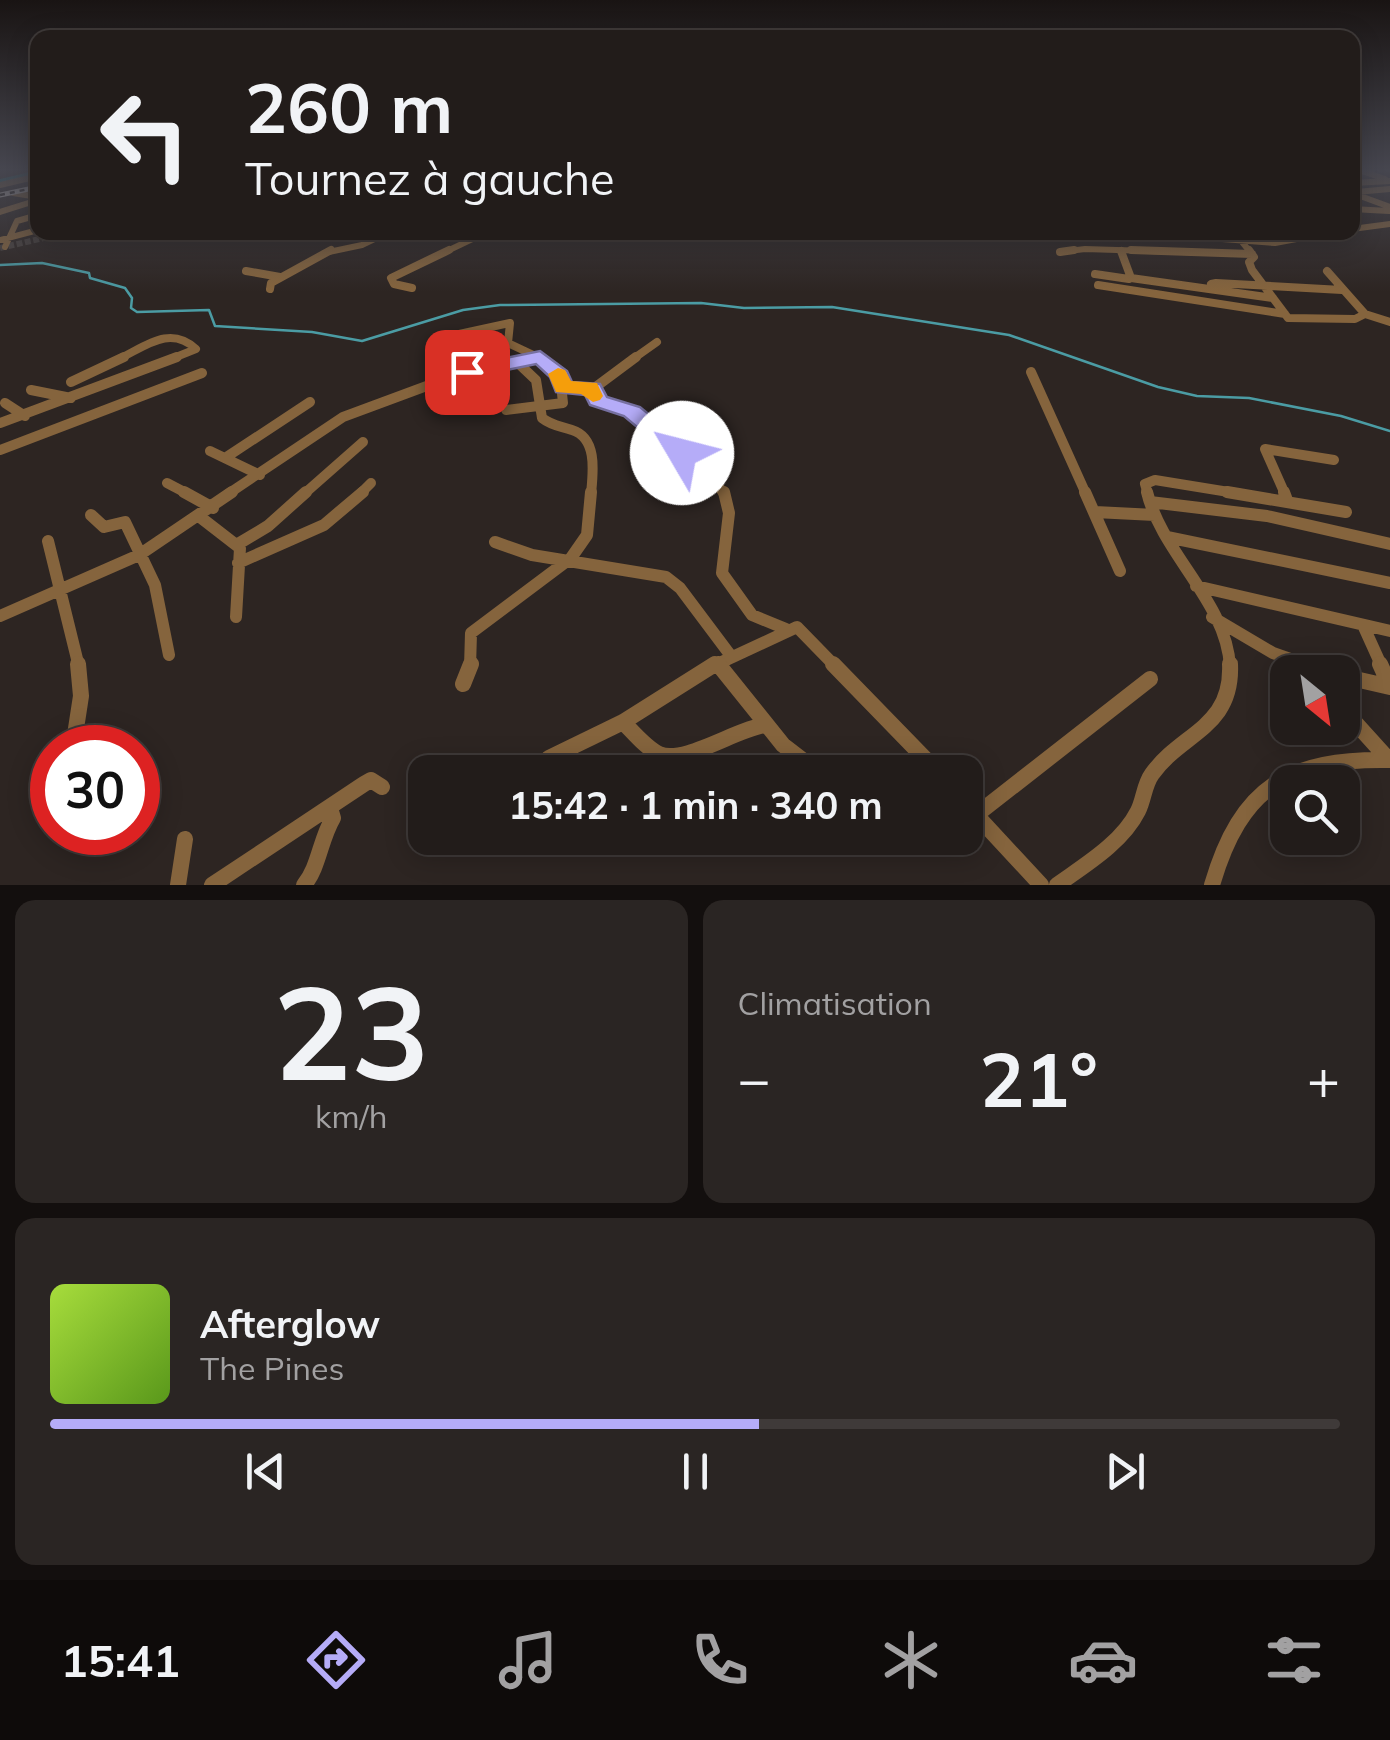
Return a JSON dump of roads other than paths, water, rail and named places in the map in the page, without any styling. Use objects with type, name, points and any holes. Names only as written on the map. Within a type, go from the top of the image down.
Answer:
[{"type":"street","points":[[2,244],[17,221],[30,219]]},
{"type":"street","points":[[1360,228],[1390,224]]},
{"type":"street","points":[[0,232],[30,230]]},
{"type":"street","points":[[270,289],[270,284],[326,251],[372,240]]},
{"type":"street","points":[[412,288],[395,285],[391,278],[471,240]]},
{"type":"street","points":[[1232,240],[1296,240]]},
{"type":"street","points":[[1244,242],[1254,258],[1250,264],[1288,318],[1343,320],[1365,314],[1389,319]]},
{"type":"street","points":[[1121,251],[1132,290]]},
{"type":"street","points":[[1060,252],[1252,254]]},
{"type":"street","points":[[246,271],[281,277]]},
{"type":"street","points":[[1327,271],[1365,314]]},
{"type":"street","points":[[1094,274],[1273,298]]},
{"type":"street","points":[[1213,289],[1213,282],[1342,290]]},
{"type":"street","points":[[1098,285],[1285,314]]},
{"type":"street","points":[[450,336],[510,324],[508,342],[540,357],[560,375],[563,403],[506,410]]},
{"type":"street","points":[[0,423],[99,389],[196,349],[184,338],[167,336],[71,382],[99,389]]},
{"type":"street","points":[[563,388],[593,389],[658,342]]},
{"type":"street","points":[[0,616],[139,556],[330,425],[368,406],[459,374],[540,357]]},
{"type":"street","points":[[463,684],[472,663],[472,633],[570,558],[588,535],[593,453],[578,431],[557,430],[546,424],[538,407],[536,380],[516,360]]},
{"type":"street","points":[[1032,372],[1120,571]]},
{"type":"street","points":[[0,450],[202,373]]},
{"type":"street","points":[[593,389],[595,399],[632,412],[703,467],[723,490],[729,514],[720,562],[722,574],[752,616],[787,629]]},
{"type":"street","points":[[31,390],[50,391],[72,399]]},
{"type":"street","points":[[226,458],[310,402]]},
{"type":"street","points":[[5,403],[24,416]]},
{"type":"street","points":[[238,544],[268,526],[363,442]]},
{"type":"street","points":[[1287,500],[1265,449],[1334,460]]},
{"type":"street","points":[[210,451],[260,475]]},
{"type":"street","points":[[1057,885],[1122,831],[1138,811],[1144,783],[1222,709],[1233,677],[1232,664],[1212,617],[1143,486],[1155,480],[1346,512]]},
{"type":"street","points":[[168,483],[213,508]]},
{"type":"street","points":[[238,562],[326,525],[348,511],[371,483]]},
{"type":"street","points":[[1095,512],[1152,508],[1267,516],[1390,544]]},
{"type":"street","points":[[90,515],[104,527],[125,522],[147,566],[164,617],[169,656]]},
{"type":"street","points":[[200,517],[238,544]]},
{"type":"street","points":[[1168,537],[1390,583]]},
{"type":"street","points":[[48,540],[72,629],[82,703],[78,725]]},
{"type":"street","points":[[496,542],[532,555],[570,558],[673,581],[765,725],[799,755]]},
{"type":"street","points":[[236,617],[238,544]]},
{"type":"street","points":[[1196,586],[1390,631]]},
{"type":"street","points":[[1212,617],[1280,655]]},
{"type":"street","points":[[1363,624],[1390,687]]},
{"type":"street","points":[[556,755],[623,722],[724,660],[787,629],[800,628],[922,755]]},
{"type":"street","points":[[983,800],[1150,679]]},
{"type":"street","points":[[1360,680],[1390,687]]},
{"type":"street","points":[[623,722],[656,753],[668,756],[684,755],[745,728],[765,725]]},
{"type":"street","points":[[1360,728],[1390,760]]},
{"type":"street","points":[[1212,885],[1234,826],[1248,805],[1278,778],[1303,766],[1339,758],[1390,760]]},
{"type":"street","points":[[212,885],[330,808],[350,790],[370,780],[382,786]]},
{"type":"street","points":[[304,885],[314,873],[320,841],[332,820],[330,808]]},
{"type":"street","points":[[983,823],[1041,885]]},
{"type":"street","points":[[178,885],[185,839]]},
{"type":"waterway","points":[[0,265],[42,263],[89,273],[90,278],[125,288],[132,298],[131,308],[137,312],[209,310],[215,326],[312,332],[362,341],[463,310],[500,305],[701,303],[744,308],[832,307],[1009,335],[1158,387],[1197,396],[1249,398],[1341,416],[1390,431]]},
{"type":"tunnel","points":[[0,248],[35,240]]}]
